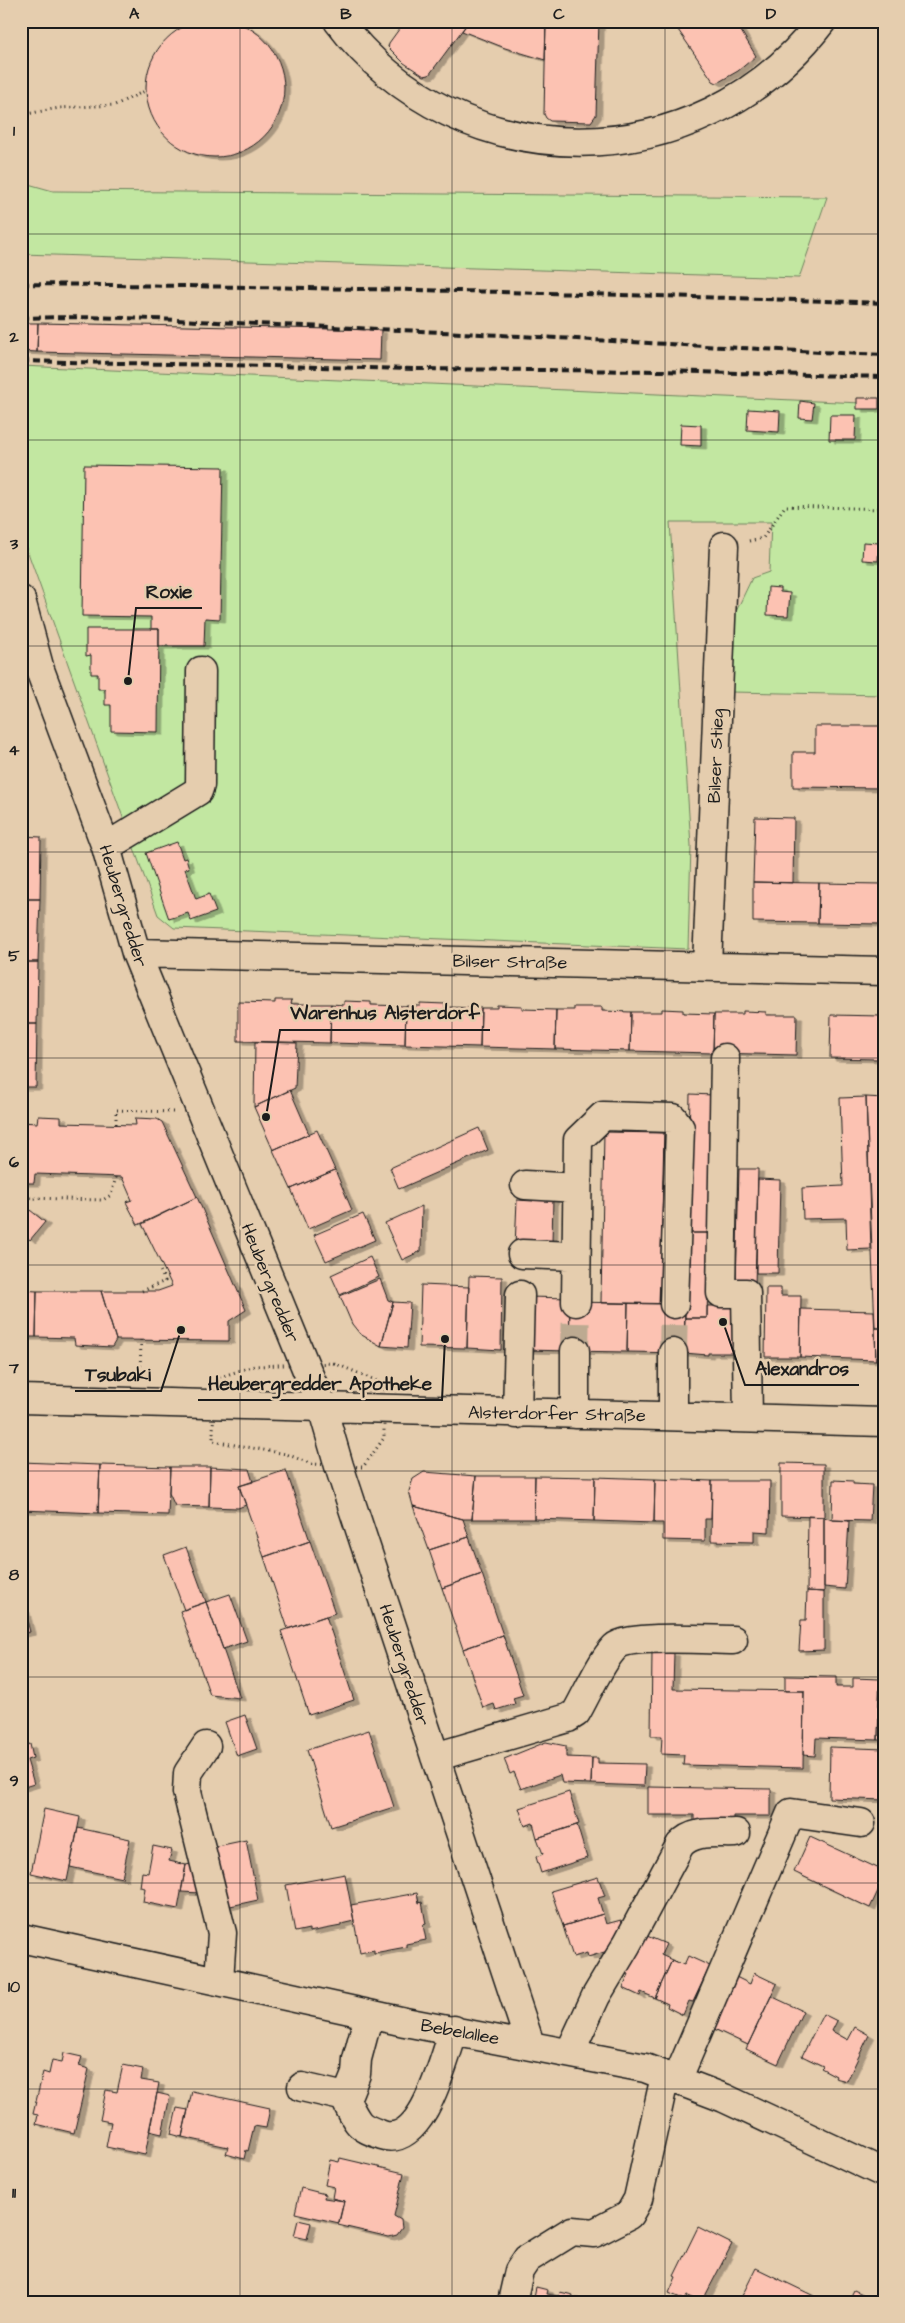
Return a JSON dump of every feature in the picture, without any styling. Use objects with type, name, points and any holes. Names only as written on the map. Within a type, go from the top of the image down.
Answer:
[{"type":"street","points":[[338,21],[370,58],[394,79],[446,111],[473,123],[515,135],[551,141],[580,143],[637,138],[700,118],[731,103],[787,62],[822,21]]},
{"type":"street","name":"Bilser Stieg","points":[[707,966],[724,546]]},
{"type":"street","name":"Heubergredder","points":[[21,600],[31,662],[106,847],[136,953],[322,1407],[339,1466],[530,2044]]},
{"type":"street","points":[[106,847],[198,791],[200,785],[201,671]]},
{"type":"street","name":"Bilser Straße","points":[[136,953],[884,971]]},
{"type":"street","points":[[725,1058],[721,1293],[746,1293],[748,1418]]},
{"type":"street","points":[[576,1302],[578,1140],[603,1116],[673,1118],[680,1128],[674,1304]]},
{"type":"street","points":[[526,1185],[577,1188]]},
{"type":"street","points":[[522,1254],[576,1256]]},
{"type":"street","points":[[517,1414],[520,1295]]},
{"type":"street","points":[[575,1351],[575,1414]]},
{"type":"street","points":[[673,1353],[673,1416]]},
{"type":"street","name":"Alsterdorfer Straße","points":[[21,1399],[517,1414],[884,1422]]},
{"type":"street","points":[[435,1758],[568,1718],[576,1713],[611,1653],[623,1642],[654,1639],[733,1640]]},
{"type":"street","points":[[206,1746],[188,1773],[187,1792],[222,1933],[219,1981]]},
{"type":"street","points":[[512,2302],[519,2271],[527,2259],[572,2231],[594,2233],[629,2215],[638,2199],[671,2078],[791,1813],[861,1824]]},
{"type":"street","points":[[570,2052],[596,1996],[627,1944],[680,1845],[686,1839],[697,1834],[736,1833]]},
{"type":"street","name":"Bebelallee","points":[[21,1938],[369,2014],[645,2068],[724,2098],[884,2173]]},
{"type":"street","points":[[302,2087],[344,2095],[348,2094],[354,2081],[357,2058],[369,2014]]},
{"type":"street","points":[[344,2095],[359,2124],[388,2137],[404,2133],[421,2114],[431,2094],[454,2030]]},
{"type":"path","points":[[21,32],[25,21]]},
{"type":"path","points":[[21,115],[59,108],[115,105],[145,91]]},
{"type":"path","points":[[724,546],[763,538],[785,506],[884,509]]},
{"type":"path","points":[[116,1124],[116,1110],[201,1113]]},
{"type":"path","points":[[21,1214],[28,1207],[28,1198],[103,1200],[111,1195],[116,1177]]},
{"type":"path","points":[[142,1291],[165,1281],[159,1268]]},
{"type":"path","points":[[139,1402],[141,1340]]},
{"type":"path","points":[[321,1364],[334,1363],[384,1384],[384,1394]]},
{"type":"path","points":[[214,1389],[214,1379],[254,1366],[281,1366]]},
{"type":"path","points":[[213,1417],[213,1441],[286,1454],[312,1464],[324,1465]]},
{"type":"path","points":[[351,1466],[363,1467],[384,1438],[384,1424]]},
{"type":"green space","points":[[21,182],[53,191],[827,197],[799,278],[21,254]]},
{"type":"green space","points":[[21,366],[884,404],[884,695],[731,692],[733,618],[752,578],[769,572],[771,522],[670,522],[691,846],[688,949],[174,928],[158,915],[21,533]]},
{"type":"building","points":[[215,19],[229,20],[242,24],[264,39],[279,61],[283,74],[283,102],[279,115],[264,137],[242,152],[229,156],[215,157],[201,156],[188,152],[166,137],[151,115],[147,102],[146,88],[147,74],[151,61],[166,39],[188,24],[201,20]]},
{"type":"building","points":[[405,21],[469,21],[429,75],[424,76],[404,63],[388,47]]},
{"type":"building","points":[[469,21],[546,21],[545,60],[505,48],[462,31]]},
{"type":"building","points":[[546,21],[599,21],[596,115],[591,122],[550,121],[544,114]]},
{"type":"building","points":[[672,21],[735,21],[756,56],[738,71],[717,83],[713,81]]},
{"type":"building","points":[[882,225],[884,225],[884,262],[881,262]]},
{"type":"building","points":[[21,323],[38,323],[37,352],[21,351]]},
{"type":"building","points":[[38,323],[381,330],[380,360],[37,352]]},
{"type":"building","points":[[857,398],[879,398],[879,409],[857,409]]},
{"type":"building","points":[[800,401],[814,403],[812,419],[799,418]]},
{"type":"building","points":[[748,409],[780,411],[779,432],[747,430]]},
{"type":"building","points":[[830,415],[856,415],[855,440],[829,440]]},
{"type":"building","points":[[681,424],[701,425],[701,446],[680,445]]},
{"type":"building","points":[[84,465],[223,467],[220,619],[205,618],[204,646],[159,646],[159,629],[151,629],[151,617],[82,616]]},
{"type":"building","points":[[863,542],[879,543],[878,561],[862,560]]},
{"type":"building","points":[[768,587],[780,588],[780,592],[790,593],[788,616],[767,615]]},
{"type":"building","points":[[86,629],[159,629],[158,732],[111,731],[111,705],[105,705],[105,689],[98,689],[98,674],[91,674],[91,655],[86,656]]},
{"type":"building","points":[[815,726],[884,726],[884,788],[793,787],[793,752],[815,752]]},
{"type":"building","points":[[755,817],[794,818],[793,883],[753,882]]},
{"type":"building","points":[[21,836],[41,837],[40,899],[21,899]]},
{"type":"building","points":[[177,842],[183,859],[186,858],[189,868],[185,869],[196,899],[209,894],[216,912],[191,921],[188,913],[169,919],[146,853]]},
{"type":"building","points":[[753,882],[819,883],[818,923],[753,922]]},
{"type":"building","points":[[819,883],[882,884],[881,924],[818,923]]},
{"type":"building","points":[[882,884],[884,884],[884,924],[881,924]]},
{"type":"building","points":[[21,899],[40,899],[38,962],[21,962]]},
{"type":"building","points":[[21,962],[38,962],[37,1024],[21,1024]]},
{"type":"building","points":[[275,1000],[292,1000],[291,1004],[331,1004],[330,1043],[238,1041],[238,1002],[275,1003]]},
{"type":"building","points":[[344,1001],[371,1002],[371,1005],[406,1006],[405,1045],[330,1043],[331,1004],[344,1005]]},
{"type":"building","points":[[420,1003],[445,1004],[445,1007],[481,1008],[480,1047],[405,1045],[406,1006],[420,1006]]},
{"type":"building","points":[[497,1005],[522,1006],[522,1009],[556,1010],[555,1049],[480,1047],[481,1008],[497,1008]]},
{"type":"building","points":[[574,1007],[602,1007],[602,1011],[631,1012],[630,1051],[555,1049],[556,1010],[574,1010]]},
{"type":"building","points":[[662,1009],[683,1010],[683,1013],[714,1014],[713,1053],[630,1051],[631,1012],[662,1012]]},
{"type":"building","points":[[743,1011],[766,1012],[766,1015],[797,1015],[796,1055],[713,1053],[714,1014],[743,1014]]},
{"type":"building","points":[[881,1013],[884,1013],[884,1068],[879,1068],[879,1059],[830,1058],[831,1015],[881,1016]]},
{"type":"building","points":[[21,1024],[37,1024],[36,1087],[21,1087]]},
{"type":"building","points":[[255,1042],[297,1043],[295,1088],[254,1107]]},
{"type":"building","points":[[290,1090],[309,1134],[273,1150],[254,1107]]},
{"type":"building","points":[[690,1094],[713,1095],[709,1233],[687,1233]]},
{"type":"building","points":[[866,1097],[884,1098],[884,1328],[875,1328]]},
{"type":"building","points":[[866,1097],[871,1249],[847,1250],[846,1218],[803,1219],[802,1188],[843,1186],[840,1098]]},
{"type":"building","points":[[38,1116],[61,1117],[61,1123],[136,1125],[135,1118],[157,1119],[162,1122],[197,1197],[138,1225],[126,1202],[132,1200],[122,1177],[35,1174],[34,1183],[21,1183],[21,1122],[37,1123]]},
{"type":"building","points":[[479,1128],[488,1150],[399,1189],[390,1168]]},
{"type":"building","points":[[317,1130],[335,1170],[291,1189],[273,1150]]},
{"type":"building","points":[[604,1132],[664,1133],[660,1304],[601,1303]]},
{"type":"building","points":[[739,1169],[758,1169],[755,1286],[736,1285]]},
{"type":"building","points":[[335,1170],[352,1210],[308,1229],[291,1189]]},
{"type":"building","points":[[758,1179],[780,1180],[778,1273],[756,1273]]},
{"type":"building","points":[[197,1197],[246,1310],[229,1321],[229,1341],[116,1340],[101,1291],[158,1291],[172,1286],[142,1224]]},
{"type":"building","points":[[533,1197],[553,1198],[552,1243],[515,1247],[517,1200],[533,1201]]},
{"type":"building","points":[[422,1206],[421,1251],[402,1260],[385,1223]]},
{"type":"building","points":[[30,1210],[45,1222],[30,1240],[21,1232],[21,1220]]},
{"type":"building","points":[[363,1214],[375,1240],[326,1261],[314,1235]]},
{"type":"building","points":[[687,1233],[709,1233],[707,1318],[685,1318]]},
{"type":"building","points":[[370,1257],[379,1277],[340,1295],[331,1275]]},
{"type":"building","points":[[469,1276],[502,1277],[501,1350],[467,1348]]},
{"type":"building","points":[[380,1279],[388,1300],[393,1302],[381,1346],[360,1334],[352,1324],[340,1296]]},
{"type":"building","points":[[421,1285],[469,1287],[467,1348],[419,1347]]},
{"type":"building","points":[[766,1288],[781,1288],[781,1296],[801,1296],[800,1357],[765,1357]]},
{"type":"building","points":[[21,1290],[37,1291],[36,1337],[21,1337]]},
{"type":"building","points":[[37,1291],[101,1291],[116,1340],[112,1347],[75,1345],[74,1338],[36,1337]]},
{"type":"building","points":[[528,1297],[570,1298],[569,1351],[526,1350]]},
{"type":"building","points":[[393,1302],[410,1303],[407,1348],[381,1346]]},
{"type":"building","points":[[570,1302],[628,1303],[627,1352],[569,1351]]},
{"type":"building","points":[[628,1303],[685,1304],[684,1353],[627,1352]]},
{"type":"building","points":[[707,1306],[730,1306],[735,1311],[737,1353],[708,1353],[708,1355],[684,1353],[685,1318],[707,1318]]},
{"type":"building","points":[[801,1309],[874,1311],[876,1360],[800,1357]]},
{"type":"building","points":[[875,1328],[884,1328],[884,1360],[876,1360]]},
{"type":"building","points":[[21,1462],[100,1465],[98,1513],[21,1510]]},
{"type":"building","points":[[781,1463],[824,1464],[824,1517],[781,1516]]},
{"type":"building","points":[[100,1465],[170,1467],[168,1515],[98,1513]]},
{"type":"building","points":[[170,1467],[210,1467],[209,1507],[175,1506],[169,1493]]},
{"type":"building","points":[[210,1467],[249,1469],[253,1482],[239,1486],[246,1505],[238,1508],[209,1507]]},
{"type":"building","points":[[286,1470],[310,1541],[264,1557],[239,1486]]},
{"type":"building","points":[[424,1472],[476,1476],[472,1519],[463,1519],[413,1506],[409,1491],[413,1479]]},
{"type":"building","points":[[476,1476],[535,1476],[534,1519],[472,1519]]},
{"type":"building","points":[[535,1476],[595,1477],[594,1521],[534,1519]]},
{"type":"building","points":[[595,1477],[655,1479],[654,1523],[594,1521]]},
{"type":"building","points":[[655,1479],[712,1481],[711,1519],[705,1519],[705,1541],[663,1540],[663,1523],[654,1523]]},
{"type":"building","points":[[833,1480],[853,1481],[853,1484],[872,1485],[870,1521],[832,1520]]},
{"type":"building","points":[[712,1481],[770,1481],[769,1532],[754,1531],[754,1542],[711,1541]]},
{"type":"building","points":[[413,1506],[463,1519],[469,1537],[429,1550]]},
{"type":"building","points":[[808,1516],[824,1517],[824,1592],[807,1591]]},
{"type":"building","points":[[824,1517],[832,1520],[849,1521],[845,1589],[824,1587]]},
{"type":"building","points":[[884,1519],[884,1740],[878,1740]]},
{"type":"building","points":[[469,1537],[482,1574],[442,1588],[429,1550]]},
{"type":"building","points":[[310,1541],[335,1613],[288,1629],[264,1557]]},
{"type":"building","points":[[186,1547],[206,1602],[184,1610],[164,1555]]},
{"type":"building","points":[[482,1574],[503,1635],[463,1649],[442,1588]]},
{"type":"building","points":[[807,1591],[824,1592],[824,1650],[799,1651],[801,1620],[806,1620]]},
{"type":"building","points":[[230,1594],[247,1641],[223,1649],[206,1602]]},
{"type":"building","points":[[206,1602],[240,1698],[210,1695],[180,1611]]},
{"type":"building","points":[[24,1609],[30,1632],[21,1634],[21,1610]]},
{"type":"building","points":[[326,1616],[354,1700],[309,1715],[281,1631]]},
{"type":"building","points":[[503,1635],[523,1695],[513,1698],[515,1704],[496,1710],[494,1704],[483,1708],[463,1649]]},
{"type":"building","points":[[652,1652],[674,1653],[673,1689],[804,1691],[803,1768],[683,1765],[684,1755],[661,1754],[662,1736],[651,1736]]},
{"type":"building","points":[[785,1676],[836,1677],[836,1687],[853,1687],[853,1678],[880,1679],[878,1740],[816,1738],[815,1756],[803,1755],[804,1691],[785,1691]]},
{"type":"building","points":[[245,1715],[257,1749],[237,1756],[225,1722]]},
{"type":"building","points":[[369,1730],[394,1807],[331,1827],[307,1750]]},
{"type":"building","points":[[546,1742],[566,1746],[566,1757],[592,1758],[591,1784],[562,1783],[560,1775],[521,1789],[514,1772],[510,1774],[504,1759]]},
{"type":"building","points":[[30,1744],[33,1758],[27,1760],[34,1784],[21,1788],[21,1747]]},
{"type":"building","points":[[830,1747],[884,1749],[884,1800],[829,1798]]},
{"type":"building","points":[[592,1758],[598,1758],[598,1763],[645,1764],[644,1786],[591,1784]]},
{"type":"building","points":[[648,1787],[771,1789],[771,1816],[733,1816],[733,1824],[694,1824],[694,1815],[648,1815]]},
{"type":"building","points":[[569,1792],[579,1824],[537,1838],[533,1823],[525,1826],[519,1808]]},
{"type":"building","points":[[44,1809],[80,1817],[67,1881],[31,1873]]},
{"type":"building","points":[[577,1825],[587,1858],[541,1873],[536,1857],[543,1854],[537,1838]]},
{"type":"building","points":[[78,1828],[130,1839],[122,1878],[70,1867]]},
{"type":"building","points":[[810,1837],[884,1871],[884,1878],[870,1908],[794,1872]]},
{"type":"building","points":[[246,1840],[258,1900],[221,1908],[208,1848]]},
{"type":"building","points":[[153,1846],[172,1850],[169,1861],[186,1865],[178,1909],[143,1902],[145,1888],[140,1887],[142,1872],[148,1873]]},
{"type":"building","points":[[884,1850],[884,1862],[879,1860]]},
{"type":"building","points":[[195,1863],[201,1893],[181,1892],[186,1865]]},
{"type":"building","points":[[345,1874],[354,1921],[341,1924],[341,1926],[309,1932],[309,1929],[295,1932],[286,1885]]},
{"type":"building","points":[[598,1877],[605,1896],[598,1898],[603,1914],[563,1926],[551,1891]]},
{"type":"building","points":[[417,1893],[419,1903],[422,1902],[426,1924],[423,1925],[426,1940],[406,1944],[406,1947],[374,1953],[374,1950],[360,1953],[351,1905]]},
{"type":"building","points":[[603,1914],[606,1924],[621,1920],[627,1934],[611,1950],[588,1957],[587,1953],[573,1957],[563,1926]]},
{"type":"building","points":[[647,1936],[666,1944],[661,1955],[672,1960],[655,1998],[641,1992],[640,1996],[623,1988],[629,1974],[624,1972],[631,1958]]},
{"type":"building","points":[[688,1956],[710,1966],[693,2002],[689,2001],[683,2015],[667,2007],[668,2004],[655,1998],[672,1960],[684,1965]]},
{"type":"building","points":[[754,1973],[777,1984],[748,2045],[708,2026],[732,1975],[750,1984]]},
{"type":"building","points":[[771,1996],[803,2011],[778,2064],[746,2049]]},
{"type":"building","points":[[823,2014],[837,2021],[832,2031],[848,2040],[855,2027],[869,2035],[847,2081],[835,2078],[836,2076],[821,2068],[823,2066],[802,2056]]},
{"type":"building","points":[[64,2053],[82,2057],[79,2066],[89,2069],[74,2133],[36,2124],[38,2115],[33,2114],[43,2072],[49,2074],[52,2060],[62,2062]]},
{"type":"building","points":[[123,2065],[143,2069],[141,2080],[159,2083],[145,2155],[106,2147],[111,2122],[100,2120],[106,2090],[117,2092]]},
{"type":"building","points":[[192,2091],[270,2108],[266,2128],[254,2126],[248,2151],[246,2150],[244,2159],[226,2154],[228,2147],[182,2137]]},
{"type":"building","points":[[157,2093],[170,2096],[162,2134],[149,2131]]},
{"type":"building","points":[[177,2108],[188,2110],[182,2137],[171,2134]]},
{"type":"building","points":[[340,2158],[404,2173],[394,2216],[401,2220],[402,2228],[397,2235],[389,2237],[338,2225],[344,2201],[332,2198],[334,2187],[325,2185],[330,2160],[339,2162]]},
{"type":"building","points":[[301,2188],[325,2194],[324,2198],[344,2201],[339,2223],[295,2213]]},
{"type":"building","points":[[298,2220],[311,2223],[307,2239],[294,2236]]},
{"type":"building","points":[[698,2227],[732,2244],[702,2302],[687,2296],[685,2300],[669,2293],[676,2277],[674,2276]]},
{"type":"building","points":[[756,2268],[814,2296],[811,2302],[739,2302]]},
{"type":"building","points":[[536,2287],[548,2290],[547,2294],[559,2296],[560,2292],[573,2295],[571,2302],[533,2302]]},
{"type":"building","points":[[854,2290],[879,2302],[848,2302]]},
{"type":"tunnel","points":[[575,1351],[576,1302]]},
{"type":"tunnel","points":[[673,1353],[674,1304]]},
{"type":"railway","points":[[21,284],[452,291],[884,303]]},
{"type":"railway","points":[[21,318],[85,317],[181,320],[884,355]]},
{"type":"railway","points":[[21,361],[418,369],[661,371],[884,377]]},
{"type":"place","name":"Roxie","points":[[128,681]]},
{"type":"place","name":"Warenhus Alsterdorf","points":[[266,1117]]},
{"type":"place","name":"Alexandros","points":[[723,1322]]},
{"type":"place","name":"Tsubaki","points":[[181,1330]]},
{"type":"place","name":"Heubergredder Apotheke","points":[[445,1339]]}]
